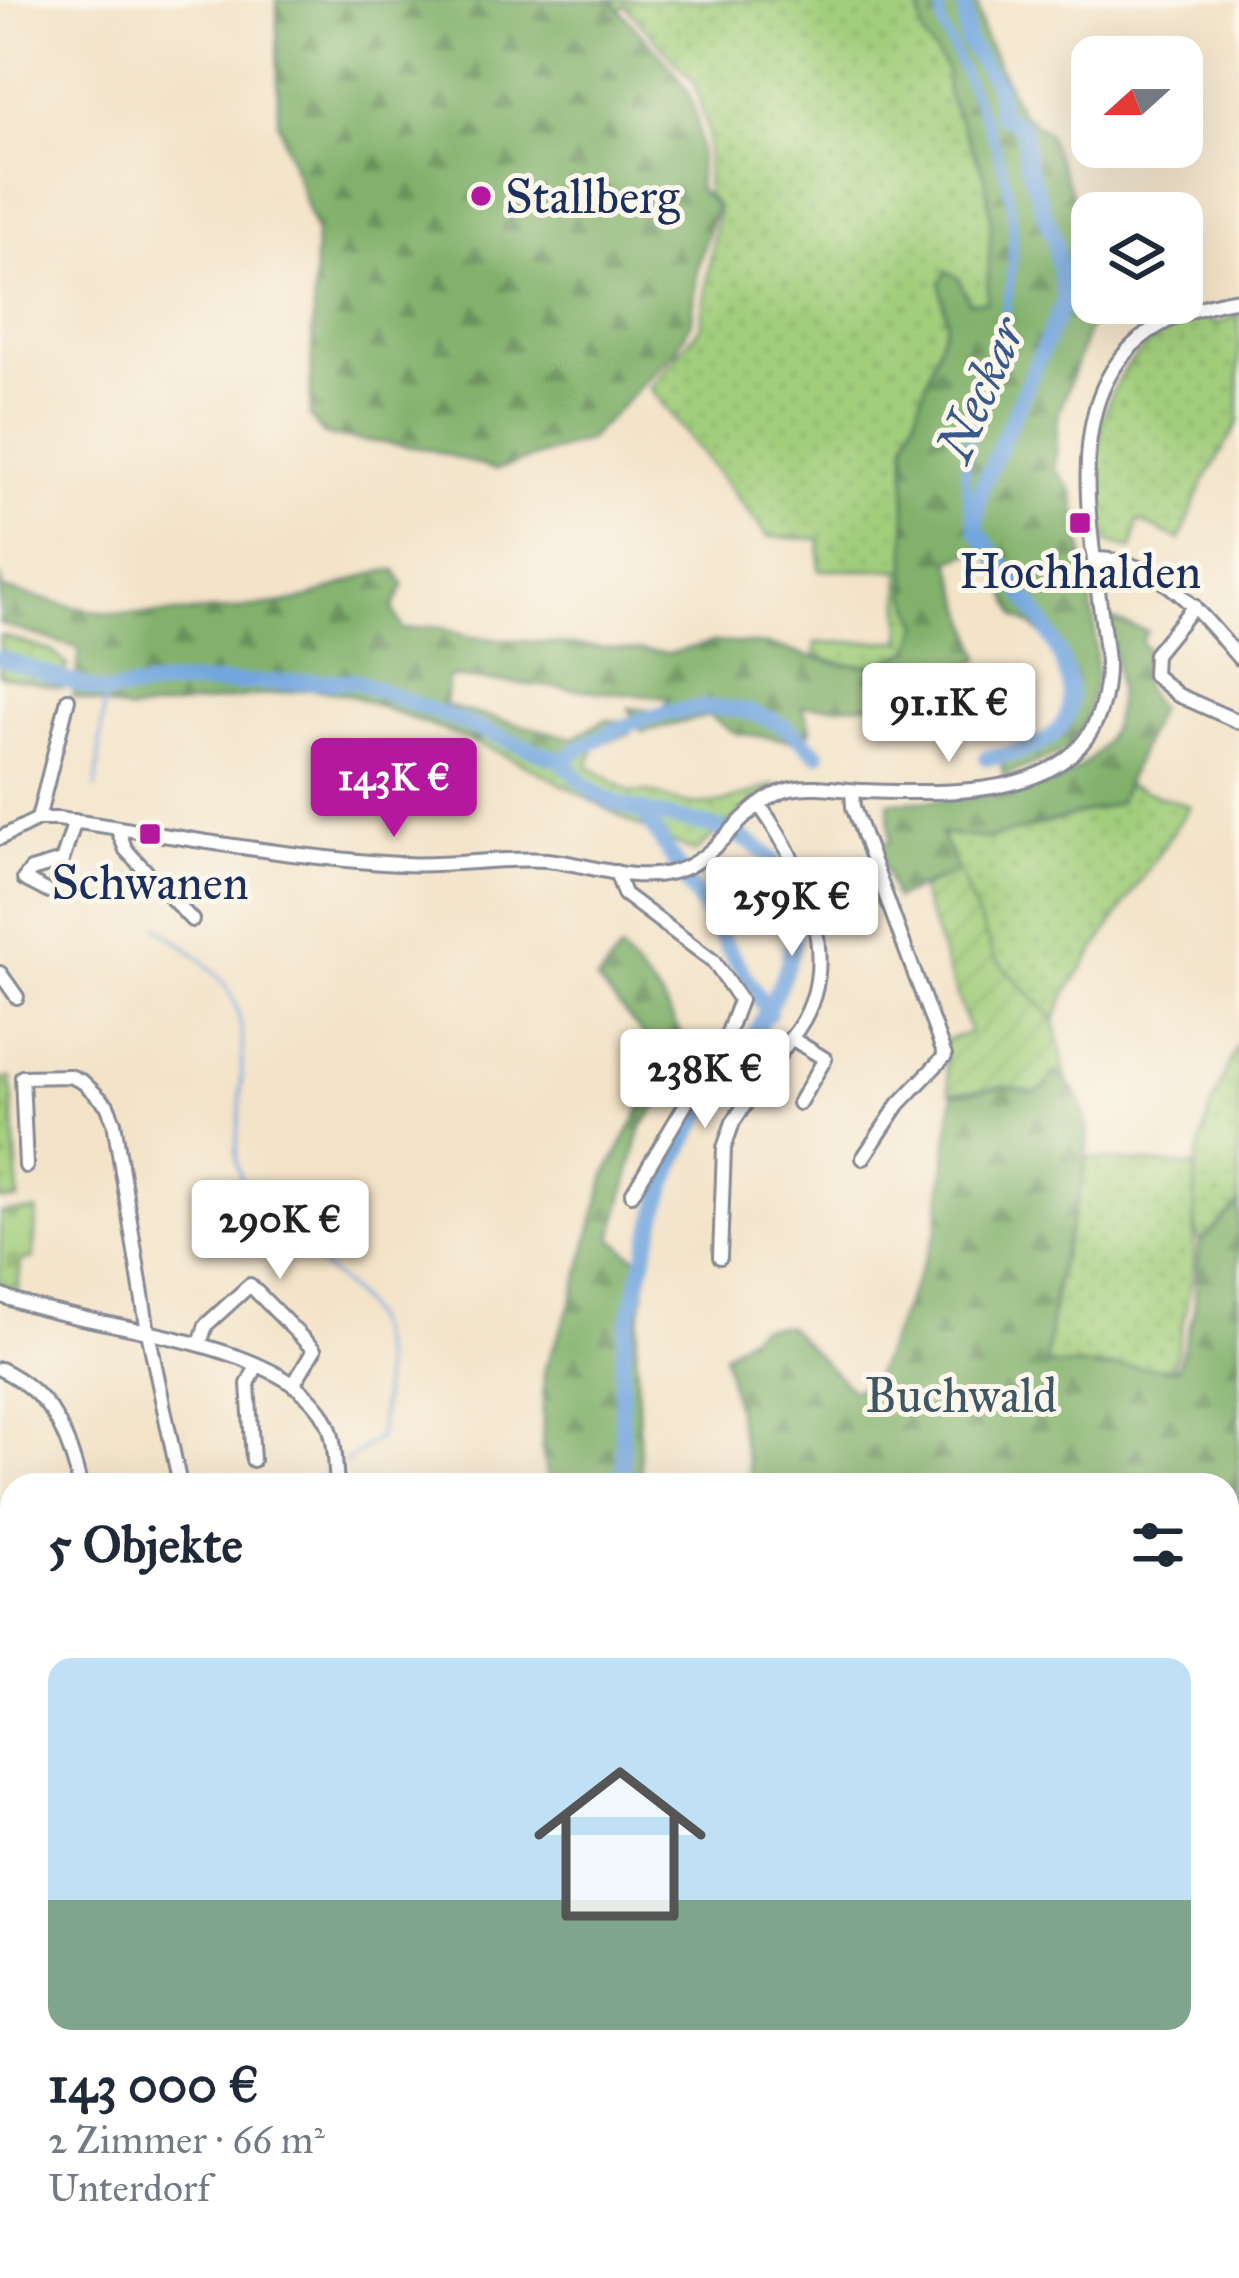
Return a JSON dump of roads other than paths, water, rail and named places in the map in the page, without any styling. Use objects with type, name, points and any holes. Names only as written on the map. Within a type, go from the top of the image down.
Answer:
[{"type":"street","points":[[0,838],[38,819],[398,864],[546,860],[616,872],[676,871],[720,842],[760,806],[790,789],[897,792],[1030,780],[1066,762],[1085,741],[1102,709],[1107,681],[1084,466],[1089,423],[1099,397],[1144,338],[1179,316],[1239,298]]},
{"type":"street","points":[[1094,559],[1124,562],[1170,585],[1239,658]]},
{"type":"street","points":[[1194,606],[1155,653],[1154,675],[1178,695],[1239,722]]},
{"type":"street","points":[[38,819],[68,699]]},
{"type":"street","points":[[852,791],[853,807],[945,1055],[899,1104],[863,1158]]},
{"type":"street","points":[[720,1257],[724,1148],[733,1122],[791,1038],[811,999],[816,920],[794,860],[760,806]]},
{"type":"street","points":[[46,891],[24,878],[31,870],[62,861],[75,821]]},
{"type":"street","points":[[117,828],[126,850],[192,920]]},
{"type":"street","points":[[616,872],[624,894],[713,962],[740,1000],[728,1035],[632,1194]]},
{"type":"street","points":[[0,973],[17,997]]},
{"type":"street","points":[[791,1038],[825,1059],[800,1103]]},
{"type":"street","points":[[26,1166],[22,1076],[70,1076],[95,1090],[114,1121],[148,1332],[177,1473]]},
{"type":"street","points":[[200,1345],[206,1325],[250,1285],[314,1350],[293,1385]]},
{"type":"street","points":[[0,1294],[200,1345],[293,1385],[326,1420],[335,1473]]},
{"type":"street","points":[[253,1460],[248,1384],[256,1367]]},
{"type":"street","points":[[0,1369],[50,1405],[70,1441],[77,1473]]},
{"type":"waterway","points":[[941,0],[941,21],[997,150],[1013,231],[1006,306],[966,460],[976,529]]},
{"type":"waterway","name":"Neckar","points":[[965,0],[967,41],[997,85],[1000,115],[1023,127],[1027,165],[1054,238],[1065,299],[980,491],[976,529],[1045,628],[1063,663],[1070,696],[1063,724],[1037,745],[987,758]]},
{"type":"waterway","name":"Neckar","points":[[0,658],[105,693],[171,684],[355,681],[562,761],[639,721],[698,709],[755,714],[787,728],[818,754]]},
{"type":"waterway","points":[[96,788],[105,693]]},
{"type":"waterway","points":[[562,761],[591,789],[615,803],[726,831],[766,854],[789,886],[795,923],[788,962],[771,1003],[683,1146],[659,1205],[623,1354],[624,1473]]},
{"type":"waterway","points":[[642,810],[769,1014]]},
{"type":"waterway","points":[[158,927],[210,968],[235,1004],[242,1048],[237,1162],[249,1194],[285,1236],[348,1289],[374,1328],[382,1369],[379,1438],[344,1463]]},
{"type":"waterway","points":[[326,1473],[329,1468]]},
{"type":"place","name":"Stallberg","points":[[481,196]]},
{"type":"place","name":"Hochhalden","points":[[1080,523]]},
{"type":"place","name":"Schwanen","points":[[150,834]]},
{"type":"park label","name":"Buchwald","points":[[961,1395]]}]
